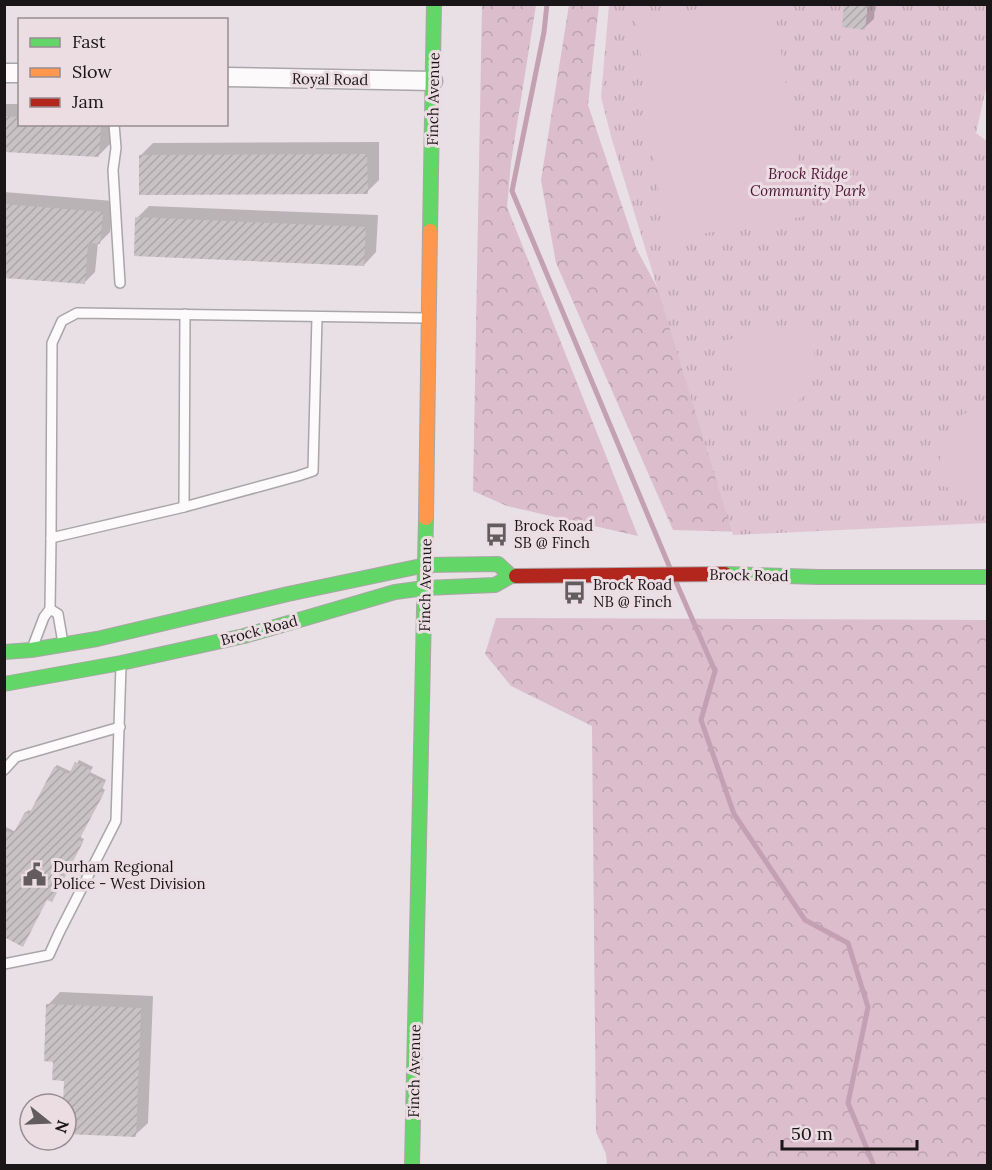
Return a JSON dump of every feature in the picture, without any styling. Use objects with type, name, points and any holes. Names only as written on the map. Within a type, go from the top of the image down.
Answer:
[{"type":"main road","name":"Finch Avenue","points":[[412,1166],[426,564],[434,4]]},
{"type":"main road","name":"Brock Road","points":[[4,652],[97,639],[426,564],[498,564],[511,576]]},
{"type":"main road","name":"Brock Road","points":[[4,684],[121,663],[244,636],[395,592],[425,588],[495,585],[511,576],[744,574],[818,577],[987,577]]},
{"type":"street","name":"Royal Road","points":[[228,77],[433,81]]},
{"type":"lane","points":[[114,126],[116,148],[113,170],[120,283]]},
{"type":"lane","points":[[31,650],[44,617],[50,609],[52,344],[62,321],[77,313],[428,318]]},
{"type":"lane","points":[[184,507],[185,314]]},
{"type":"lane","points":[[51,538],[184,507],[313,471],[317,317]]},
{"type":"lane","points":[[50,609],[58,614],[63,644]]},
{"type":"lane","points":[[4,964],[49,955],[116,821],[121,663]]},
{"type":"lane","points":[[4,770],[16,757],[120,727]]},
{"type":"green space","points":[[482,5],[536,5],[511,162],[507,207],[638,536],[507,506],[473,491]]},
{"type":"green space","points":[[569,5],[599,5],[588,105],[637,250],[682,333],[779,533],[673,530],[556,263],[541,180]]},
{"type":"green space","name":"Brock Ridge Community Park","points":[[609,5],[987,5],[987,84],[976,133],[988,142],[987,523],[733,535],[612,140],[601,97]]},
{"type":"green space","points":[[723,5],[774,5],[806,216],[665,240],[636,19]]},
{"type":"green space","points":[[804,322],[815,356],[811,391],[787,409],[748,418],[723,341]]},
{"type":"green space","points":[[987,403],[987,497],[942,486],[940,459],[958,417]]},
{"type":"green space","points":[[496,618],[987,620],[987,1165],[607,1165],[606,1154],[596,1132],[592,726],[511,686],[485,654]]},
{"type":"building","points":[[844,4],[868,4],[865,30],[842,27]]},
{"type":"building","points":[[4,116],[18,117],[18,126],[101,126],[99,157],[4,152]]},
{"type":"building","points":[[367,154],[368,194],[139,195],[139,155]]},
{"type":"building","points":[[4,204],[103,212],[100,244],[88,243],[85,284],[4,278]]},
{"type":"building","points":[[135,217],[366,227],[364,266],[134,256]]},
{"type":"building","name":"Durham Regional Police - West Division","points":[[75,762],[91,770],[89,775],[105,783],[101,791],[104,793],[79,840],[83,842],[52,902],[47,900],[23,947],[4,937],[4,829],[13,834],[25,812],[29,814],[54,767],[69,774]]},
{"type":"building","points":[[46,1004],[141,1008],[136,1137],[78,1135],[78,1092],[64,1092],[64,1081],[52,1080],[53,1062],[44,1061]]},
{"type":"waterway","points":[[547,4],[544,32],[512,191],[670,568]]},
{"type":"waterway","points":[[676,582],[715,671],[701,720],[734,814],[805,920],[848,943],[868,1007],[848,1103],[874,1166]]},
{"type":"traffic: fast","points":[[430,231],[434,4]]},
{"type":"traffic: fast","points":[[412,1166],[426,518]]},
{"type":"traffic: fast","points":[[4,652],[97,639],[288,594],[426,565],[498,564],[511,576]]},
{"type":"traffic: fast","points":[[725,574],[818,577],[988,577]]},
{"type":"traffic: fast","points":[[4,684],[121,663],[244,636],[395,592],[425,588],[495,585],[511,576],[516,576]]},
{"type":"traffic: slow","points":[[426,518],[430,231]]},
{"type":"traffic: jam","points":[[516,576],[725,574]]},
{"type":"place","name":"Brock Road SB @ Finch","points":[[496,534]]},
{"type":"place","name":"Brock Road NB @ Finch","points":[[575,593]]},
{"type":"place","name":"Durham Regional Police - West Division","points":[[35,875]]}]
